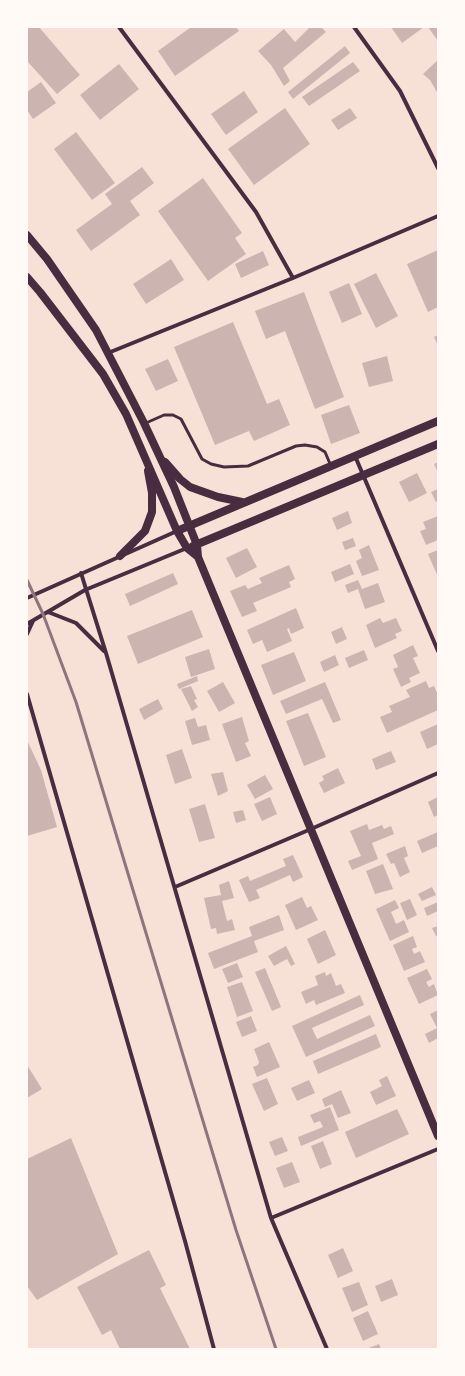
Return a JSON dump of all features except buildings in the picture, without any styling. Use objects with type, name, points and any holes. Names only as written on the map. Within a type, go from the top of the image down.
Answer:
[{"type":"main road","points":[[27,235],[47,259],[96,330],[158,454],[197,545],[198,557],[438,1136]]},
{"type":"main road","points":[[27,277],[92,359],[126,414],[145,454],[177,531],[188,548],[198,557]]},
{"type":"main road","points":[[92,359],[100,360],[108,353]]},
{"type":"main road","points":[[177,531],[242,502],[332,467],[438,421]]},
{"type":"main road","points":[[188,548],[438,444]]},
{"type":"main road","points":[[120,556],[145,531],[152,512],[152,493],[145,454]]},
{"type":"main road","points":[[158,454],[180,479],[190,487],[218,498],[242,502]]},
{"type":"street","points":[[119,27],[256,212],[293,278]]},
{"type":"street","points":[[354,27],[400,91],[438,168]]},
{"type":"street","points":[[108,353],[293,278],[438,216]]},
{"type":"street","points":[[355,456],[438,651]]},
{"type":"street","points":[[27,598],[177,531]]},
{"type":"street","points":[[27,624],[86,590],[188,548]]},
{"type":"street","points":[[81,573],[175,887],[271,1218],[327,1349]]},
{"type":"street","points":[[48,612],[76,623],[106,653]]},
{"type":"street","points":[[27,634],[33,621]]},
{"type":"street","points":[[27,694],[185,1241],[214,1349]]},
{"type":"street","points":[[175,887],[438,773]]},
{"type":"street","points":[[271,1218],[438,1149]]},
{"type":"lane","points":[[144,424],[164,415],[173,415],[181,419],[202,459],[211,464],[224,467],[248,466],[296,446],[305,445],[317,447],[325,452],[332,467]]},
{"type":"railway","points":[[27,580],[43,614],[76,702],[236,1230],[276,1349]]}]
